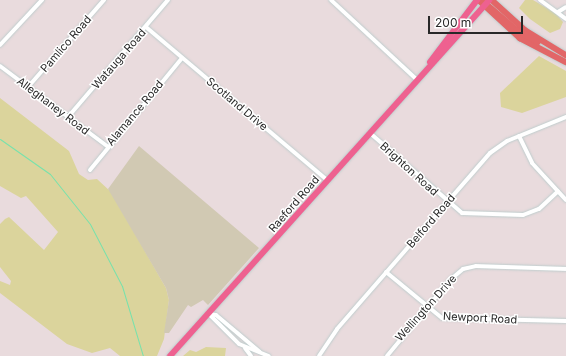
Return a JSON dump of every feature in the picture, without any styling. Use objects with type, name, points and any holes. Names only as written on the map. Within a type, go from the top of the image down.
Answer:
[{"type":"highway","name":"Raeford Road","points":[[170,356],[370,133],[484,1]]},
{"type":"main road","points":[[484,1],[517,30],[566,55]]},
{"type":"main road","points":[[484,1],[520,38],[566,62]]},
{"type":"street","points":[[0,45],[42,0]]},
{"type":"street","name":"Pamlico Road","points":[[28,87],[104,0]]},
{"type":"street","name":"Watauga Road","points":[[68,117],[168,0]]},
{"type":"street","points":[[331,0],[416,79]]},
{"type":"street","points":[[540,0],[566,19]]},
{"type":"street","points":[[558,12],[566,7]]},
{"type":"street","name":"Scotland Drive","points":[[146,27],[327,180]]},
{"type":"street","name":"Alamance Road","points":[[90,170],[107,146],[182,58]]},
{"type":"street","name":"Alleghaney Road","points":[[0,66],[107,146]]},
{"type":"street","name":"Belford Road","points":[[319,356],[337,329],[496,148],[519,136],[566,117]]},
{"type":"street","name":"Brighton Road","points":[[370,133],[447,203],[462,213],[524,215],[540,208],[558,191]]},
{"type":"street","points":[[519,136],[532,163],[566,200]]},
{"type":"street","name":"Wellington Drive","points":[[387,356],[454,275],[467,268],[566,269]]},
{"type":"street","name":"Newport Road","points":[[386,272],[426,308],[446,319],[566,322]]},
{"type":"street","points":[[209,314],[245,348],[251,356]]},
{"type":"street","points":[[209,314],[216,315],[259,354]]},
{"type":"street","points":[[245,348],[259,354],[269,356]]},
{"type":"shaded area","points":[[525,0],[533,0],[555,13],[563,22],[560,29],[550,33],[530,19],[519,8]]},
{"type":"shaded area","points":[[539,56],[566,71],[566,97],[522,113],[501,107],[500,93]]},
{"type":"shaded area","points":[[0,98],[69,151],[79,174],[88,180],[97,179],[111,192],[166,288],[169,300],[164,339],[157,356],[120,356],[110,348],[92,353],[67,344],[0,293],[0,281],[10,285],[11,281],[0,267],[0,224],[9,217],[44,250],[58,232],[26,196],[21,198],[0,186]]},
{"type":"shaded area","points":[[139,146],[259,248],[208,305],[203,300],[191,307],[188,305],[169,333],[164,333],[169,300],[166,288],[108,189]]},
{"type":"shaded area","points":[[206,347],[226,348],[225,356],[183,356],[190,350],[196,352]]},
{"type":"waterway","points":[[0,139],[50,174],[90,224],[122,286],[143,356]]}]
